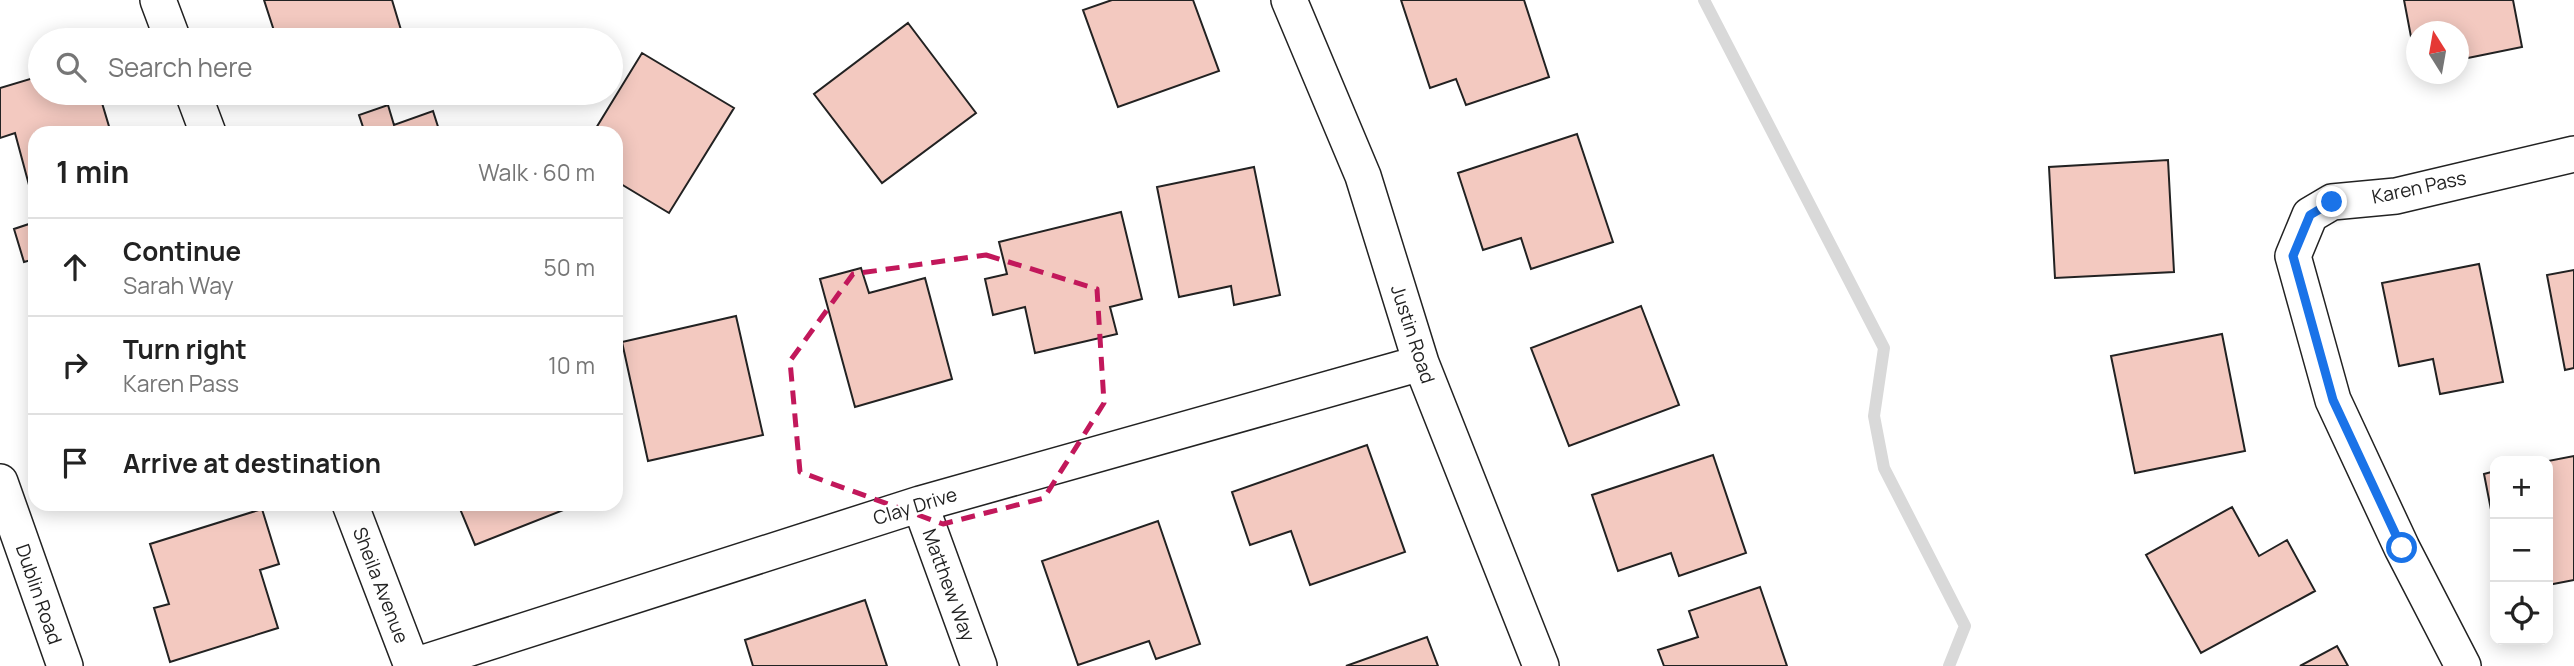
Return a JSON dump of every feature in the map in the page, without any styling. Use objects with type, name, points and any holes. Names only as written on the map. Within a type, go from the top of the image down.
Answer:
[{"type":"street","points":[[158,0],[168,28]]},
{"type":"street","name":"Justin Road","points":[[1289,0],[1363,176],[1421,363],[1541,666]]},
{"type":"street","points":[[198,105],[205,126]]},
{"type":"street","name":"Karen Pass","points":[[2463,666],[2402,548],[2333,400],[2293,256],[2310,215],[2332,202],[2396,196],[2574,154]]},
{"type":"street","name":"Clay Drive","points":[[413,666],[920,504],[1421,363]]},
{"type":"street","name":"Dublin Road","points":[[0,482],[65,666]]},
{"type":"street","name":"Matthew Way","points":[[920,504],[979,666]]},
{"type":"street","name":"Sheila Avenue","points":[[353,511],[413,666]]},
{"type":"highlighted area","points":[[986,255],[1097,289],[1104,403],[1044,498],[943,524],[800,472],[790,361],[853,274]]},
{"type":"building","points":[[264,0],[392,0],[400,28],[273,28]]},
{"type":"building","points":[[1112,0],[1193,0],[1219,71],[1118,107],[1083,10]]},
{"type":"building","points":[[1401,0],[1524,0],[1549,77],[1466,105],[1456,79],[1430,88]]},
{"type":"building","points":[[2404,0],[2513,0],[2522,47],[2469,58],[2469,21],[2408,21]]},
{"type":"building","points":[[908,23],[976,113],[882,183],[814,94]]},
{"type":"building","points":[[642,53],[734,108],[669,213],[623,185],[623,126],[597,126],[610,105],[623,105],[623,84]]},
{"type":"building","points":[[28,80],[28,105],[103,105],[109,126],[28,126],[28,181],[15,133],[0,138],[0,88]]},
{"type":"building","points":[[388,105],[394,125],[433,111],[438,126],[363,126],[359,115]]},
{"type":"building","points":[[1577,134],[1613,242],[1531,269],[1521,238],[1483,250],[1458,173]]},
{"type":"building","points":[[2168,160],[2174,272],[2055,278],[2049,167]]},
{"type":"building","points":[[1254,167],[1280,295],[1234,305],[1231,286],[1179,297],[1157,187]]},
{"type":"building","points":[[1121,212],[1142,299],[1110,307],[1117,334],[1035,353],[1025,307],[993,315],[985,279],[1007,274],[999,242]]},
{"type":"building","points":[[28,224],[28,261],[24,262],[14,229]]},
{"type":"building","points":[[2479,264],[2503,382],[2440,394],[2433,359],[2399,366],[2382,283]]},
{"type":"building","points":[[861,268],[869,293],[925,278],[952,379],[855,407],[820,279]]},
{"type":"building","points":[[2574,270],[2574,368],[2565,370],[2547,275]]},
{"type":"building","points":[[1641,306],[1679,405],[1569,446],[1531,348]]},
{"type":"building","points":[[736,316],[763,435],[648,461],[623,342]]},
{"type":"building","points":[[2222,334],[2245,451],[2135,473],[2111,356]]},
{"type":"building","points":[[1367,445],[1405,552],[1310,585],[1291,531],[1250,545],[1232,492]]},
{"type":"building","points":[[1713,455],[1746,553],[1679,576],[1671,553],[1618,571],[1592,495]]},
{"type":"building","points":[[2574,456],[2574,580],[2553,584],[2553,519],[2553,460]]},
{"type":"building","points":[[2490,472],[2490,505],[2484,474]]},
{"type":"building","points":[[2232,507],[2259,556],[2287,540],[2315,591],[2201,653],[2146,555]]},
{"type":"building","points":[[263,511],[279,564],[260,570],[278,628],[170,662],[154,608],[169,604],[150,544]]},
{"type":"building","points":[[461,511],[561,511],[475,545]]},
{"type":"building","points":[[1158,521],[1200,644],[1156,659],[1149,641],[1078,665],[1042,561]]},
{"type":"building","points":[[1760,587],[1787,666],[1664,666],[1658,650],[1698,637],[1689,611]]},
{"type":"building","points":[[865,600],[887,666],[753,666],[745,640]]},
{"type":"building","points":[[1427,637],[1438,666],[1346,666]]},
{"type":"building","points":[[2337,646],[2348,666],[2300,666]]},
{"type":"waterway","points":[[1704,0],[1884,348],[1874,416],[1884,468],[1965,626],[1949,666]]},
{"type":"route","points":[[2332,202],[2310,215],[2293,256],[2333,400],[2402,548]]}]
